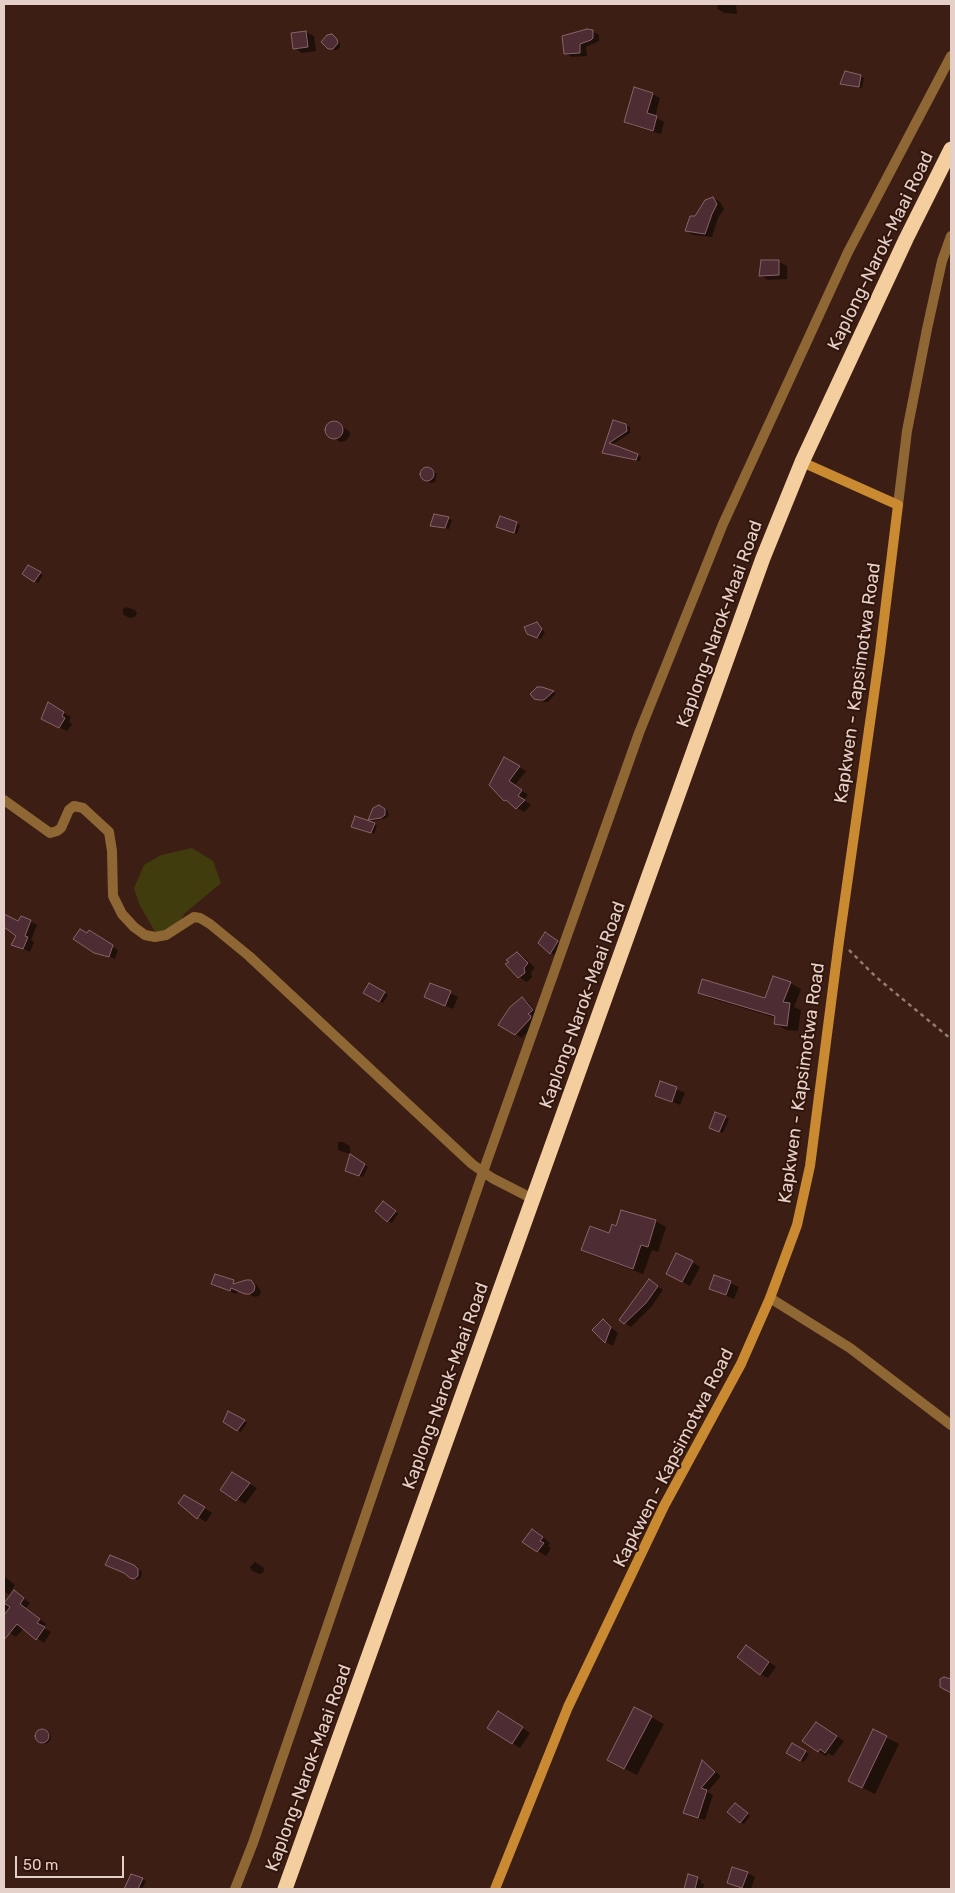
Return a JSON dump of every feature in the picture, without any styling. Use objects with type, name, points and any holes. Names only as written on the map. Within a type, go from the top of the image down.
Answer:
[{"type":"highway","name":"Kaplong-Narok-Maai Road","points":[[285,1889],[747,602],[802,462],[902,248],[951,149]]},
{"type":"street","points":[[235,1889],[259,1825],[483,1172],[639,733],[723,524],[848,252],[951,56]]},
{"type":"street","points":[[802,462],[898,505],[907,431],[927,329],[942,261],[951,236]]},
{"type":"street","name":"Kapkwen - Kapsimotwa Road","points":[[495,1889],[568,1707],[664,1506],[741,1364],[770,1298],[797,1225],[810,1166],[839,941],[880,652],[898,505]]},
{"type":"street","points":[[4,800],[50,833],[61,828],[69,810],[74,806],[83,808],[109,832],[112,851],[113,896],[122,914],[134,927],[145,935],[155,937],[166,935],[194,917],[210,924],[249,956],[472,1164],[533,1199]]},
{"type":"street","points":[[770,1298],[850,1348],[951,1425]]},
{"type":"path","points":[[839,941],[876,977],[951,1039]]},
{"type":"shaded area","points":[[192,848],[213,861],[221,883],[184,914],[179,926],[158,937],[139,904],[134,888],[144,865],[161,855]]},
{"type":"building","points":[[587,29],[593,30],[593,38],[580,44],[580,53],[564,54],[562,36]]},
{"type":"building","points":[[306,31],[308,47],[293,49],[291,33]]},
{"type":"building","points":[[332,34],[338,43],[333,49],[328,49],[321,42],[327,35]]},
{"type":"building","points":[[845,71],[861,75],[859,87],[840,84]]},
{"type":"building","points":[[634,87],[653,93],[647,113],[657,116],[653,131],[624,122]]},
{"type":"building","points":[[713,197],[717,204],[705,234],[685,231],[690,216],[695,216],[705,200]]},
{"type":"building","points":[[761,260],[779,260],[779,275],[759,276]]},
{"type":"building","points":[[613,420],[626,424],[627,431],[609,443],[638,454],[636,460],[602,453]]},
{"type":"building","points":[[334,421],[340,424],[343,430],[340,436],[334,439],[328,436],[325,430],[328,424]]},
{"type":"building","points":[[424,467],[430,467],[434,474],[430,481],[424,481],[420,477],[420,471]]},
{"type":"building","points":[[434,514],[449,517],[445,528],[430,526]]},
{"type":"building","points":[[500,516],[517,522],[514,533],[496,527]]},
{"type":"building","points":[[28,565],[41,572],[34,582],[22,574]]},
{"type":"building","points":[[537,622],[542,629],[537,638],[527,634],[524,627]]},
{"type":"building","points":[[537,687],[554,691],[544,700],[534,699],[530,694]]},
{"type":"building","points":[[48,702],[64,712],[62,716],[65,718],[59,728],[41,719]]},
{"type":"building","points":[[504,757],[520,766],[509,781],[522,790],[518,796],[525,800],[516,809],[506,800],[504,801],[489,785]]},
{"type":"building","points":[[379,805],[385,809],[385,815],[381,818],[368,820],[373,808]]},
{"type":"building","points":[[355,816],[375,823],[371,833],[351,827]]},
{"type":"building","points":[[4,914],[18,921],[21,916],[31,920],[25,936],[28,937],[23,949],[11,945],[16,936],[4,927]]},
{"type":"building","points":[[80,929],[87,933],[89,930],[113,945],[109,957],[94,953],[73,939]]},
{"type":"building","points":[[545,932],[558,941],[550,954],[538,943]]},
{"type":"building","points":[[517,952],[528,963],[524,968],[525,973],[518,978],[505,964],[509,962],[506,960]]},
{"type":"building","points":[[773,976],[791,982],[783,1002],[790,1003],[787,1026],[774,1024],[775,1016],[698,993],[702,979],[765,998]]},
{"type":"building","points":[[369,983],[385,992],[379,1002],[363,993]]},
{"type":"building","points":[[430,983],[451,991],[445,1006],[424,997]]},
{"type":"building","points":[[522,997],[533,1010],[528,1014],[531,1016],[530,1019],[515,1035],[498,1025],[510,1007]]},
{"type":"building","points":[[660,1081],[677,1087],[672,1102],[655,1096]]},
{"type":"building","points":[[715,1112],[726,1116],[719,1132],[709,1128]]},
{"type":"building","points":[[350,1154],[365,1164],[359,1176],[345,1171]]},
{"type":"building","points":[[383,1201],[396,1211],[387,1222],[375,1211]]},
{"type":"building","points":[[621,1210],[656,1220],[648,1247],[641,1245],[633,1269],[581,1250],[590,1226],[609,1233],[612,1224],[616,1226]]},
{"type":"building","points":[[676,1253],[693,1261],[682,1282],[666,1274]]},
{"type":"building","points":[[215,1274],[234,1280],[233,1284],[251,1280],[255,1286],[254,1291],[250,1294],[245,1294],[231,1288],[230,1291],[211,1284]]},
{"type":"building","points":[[714,1275],[731,1281],[726,1295],[709,1289]]},
{"type":"building","points":[[649,1279],[658,1286],[646,1303],[624,1324],[619,1320]]},
{"type":"building","points":[[603,1319],[611,1327],[605,1343],[592,1330]]},
{"type":"building","points":[[228,1411],[245,1420],[237,1431],[223,1422]]},
{"type":"building","points":[[232,1472],[250,1483],[236,1501],[220,1490]]},
{"type":"building","points":[[184,1495],[205,1507],[197,1519],[178,1503]]},
{"type":"building","points":[[532,1529],[543,1537],[540,1541],[544,1543],[537,1552],[522,1542]]},
{"type":"building","points":[[110,1555],[134,1565],[138,1569],[138,1576],[134,1579],[130,1578],[124,1573],[105,1565]]},
{"type":"building","points":[[14,1590],[24,1598],[20,1604],[40,1619],[37,1623],[45,1627],[36,1640],[17,1624],[4,1640],[4,1615],[10,1607],[4,1603]]},
{"type":"building","points":[[746,1645],[769,1662],[760,1675],[737,1657]]},
{"type":"building","points":[[944,1677],[951,1679],[951,1693],[940,1687],[940,1679]]},
{"type":"building","points":[[634,1707],[652,1716],[624,1769],[607,1760]]},
{"type":"building","points":[[498,1711],[523,1727],[512,1744],[487,1728]]},
{"type":"building","points":[[816,1722],[837,1736],[825,1753],[820,1749],[818,1752],[802,1741]]},
{"type":"building","points":[[39,1729],[45,1729],[49,1736],[45,1743],[39,1743],[35,1739],[35,1733]]},
{"type":"building","points":[[873,1729],[887,1736],[862,1788],[848,1781]]},
{"type":"building","points":[[792,1743],[806,1751],[800,1761],[786,1753]]},
{"type":"building","points":[[702,1760],[715,1772],[701,1788],[707,1790],[698,1818],[683,1813]]},
{"type":"building","points":[[735,1803],[748,1813],[740,1823],[727,1812]]},
{"type":"building","points":[[732,1867],[748,1872],[742,1888],[727,1883]]},
{"type":"building","points":[[131,1874],[143,1878],[138,1889],[124,1889]]},
{"type":"building","points":[[688,1874],[698,1877],[695,1889],[684,1889]]}]
